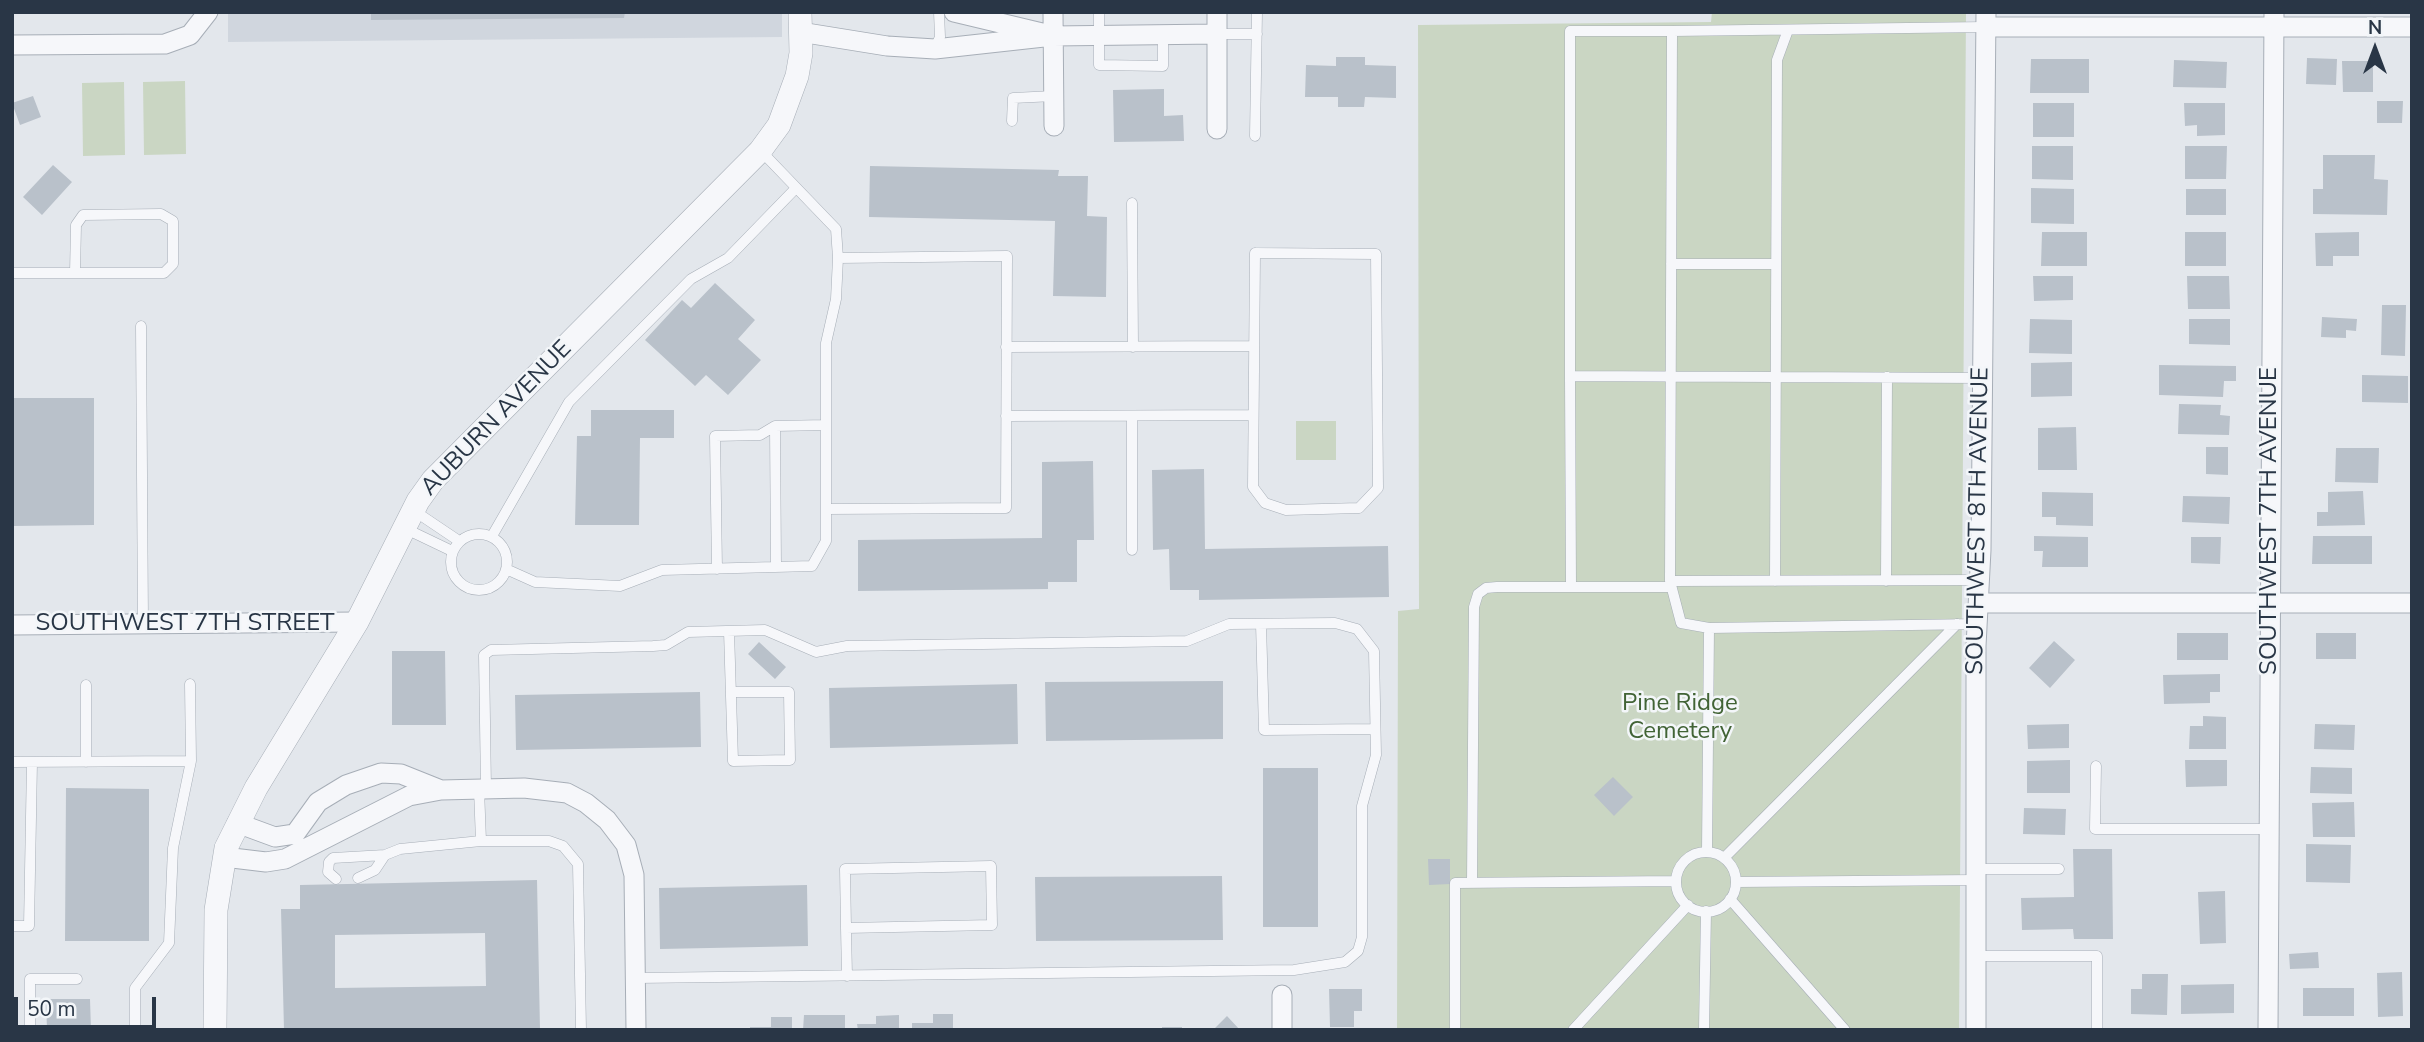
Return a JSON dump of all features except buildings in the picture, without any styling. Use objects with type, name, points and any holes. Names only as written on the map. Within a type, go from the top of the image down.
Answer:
[{"type":"street","points":[[954,12],[1053,36]]},
{"type":"street","points":[[1053,12],[1054,126]]},
{"type":"street","points":[[1217,12],[1217,129]]},
{"type":"street","points":[[12,45],[165,44],[190,35],[204,19]]},
{"type":"street","points":[[1986,20],[2274,21],[2412,27]]},
{"type":"street","name":"SOUTHWEST 8TH AVENUE","points":[[1976,1030],[1986,20]]},
{"type":"street","name":"SOUTHWEST 7TH AVENUE","points":[[2268,1030],[2274,21]]},
{"type":"street","points":[[800,22],[887,46],[935,49],[1053,36],[1217,34]]},
{"type":"street","name":"AUBURN AVENUE","points":[[215,1030],[216,911],[224,857],[237,823],[357,622],[408,519],[433,480],[760,151],[779,125],[789,103],[801,54],[800,22]]},
{"type":"street","points":[[1979,603],[2412,603]]},
{"type":"street","name":"SOUTHWEST 7TH STREET","points":[[12,625],[357,622]]},
{"type":"street","points":[[237,823],[275,837],[295,834],[318,802],[346,785],[381,773],[401,774],[441,790]]},
{"type":"street","points":[[224,857],[266,862],[285,859],[409,796],[441,790],[524,789],[567,793],[586,803],[607,820],[626,845],[634,875],[636,1030]]},
{"type":"street","points":[[1282,995],[1282,1030]]},
{"type":"lane","points":[[935,49],[940,37],[939,12]]},
{"type":"lane","points":[[1099,12],[1099,65],[1163,66],[1163,35]]},
{"type":"lane","points":[[1255,136],[1257,12]]},
{"type":"lane","points":[[1571,587],[1570,31],[1788,30],[1986,20]]},
{"type":"lane","points":[[1775,581],[1777,60],[1788,30]]},
{"type":"lane","points":[[1672,31],[1670,584],[1681,623],[1709,628],[1978,624]]},
{"type":"lane","points":[[1217,34],[1257,34]]},
{"type":"lane","points":[[1012,121],[1013,98],[1054,96]]},
{"type":"lane","points":[[506,569],[535,582],[620,586],[662,570],[812,566],[826,541],[826,342],[836,299],[836,229],[760,151]]},
{"type":"lane","points":[[492,536],[569,402],[691,279],[728,258],[796,188]]},
{"type":"lane","points":[[1132,203],[1133,347]]},
{"type":"lane","points":[[12,273],[75,273],[164,273],[173,264],[173,221],[161,214],[83,215],[76,225],[75,273]]},
{"type":"lane","points":[[1255,253],[1376,254],[1378,488],[1359,508],[1286,510],[1265,503],[1254,488],[1252,415],[1255,253]]},
{"type":"lane","points":[[826,509],[1006,508],[1007,256],[838,258]]},
{"type":"lane","points":[[1671,264],[1776,264]]},
{"type":"lane","points":[[141,326],[143,623]]},
{"type":"lane","points":[[1006,347],[1253,346]]},
{"type":"lane","points":[[1570,376],[1982,378]]},
{"type":"lane","points":[[1886,581],[1887,377]]},
{"type":"lane","points":[[1006,416],[1252,415]]},
{"type":"lane","points":[[1132,416],[1132,550]]},
{"type":"lane","points":[[717,569],[715,436],[760,435],[775,426],[826,425]]},
{"type":"lane","points":[[775,426],[776,567]]},
{"type":"lane","points":[[408,519],[459,541]]},
{"type":"lane","points":[[408,519],[452,551]]},
{"type":"lane","points":[[475,533],[492,536],[505,549],[506,569],[499,582],[491,587],[474,590],[458,582],[453,574],[452,551],[459,541],[475,533]]},
{"type":"lane","points":[[1472,883],[1474,607],[1478,594],[1486,587],[1980,580]]},
{"type":"lane","points":[[481,841],[484,655],[491,650],[653,646],[666,645],[688,632],[765,630],[816,652],[848,646],[1187,641],[1228,624],[1335,623],[1357,629],[1374,651],[1376,729],[1373,771],[1362,806],[1362,937],[1358,951],[1345,962],[1294,970],[636,978]]},
{"type":"lane","points":[[1261,624],[1264,730],[1376,729]]},
{"type":"lane","points":[[1724,858],[1957,624]]},
{"type":"lane","points":[[1707,852],[1709,628]]},
{"type":"lane","points":[[729,631],[733,761],[790,760],[789,692],[732,692]]},
{"type":"lane","points":[[135,1030],[135,988],[169,943],[173,848],[191,761],[190,684]]},
{"type":"lane","points":[[86,685],[86,762]]},
{"type":"lane","points":[[12,762],[191,761]]},
{"type":"lane","points":[[12,926],[29,926],[32,762]]},
{"type":"lane","points":[[2096,766],[2095,829],[2268,829]]},
{"type":"lane","points":[[336,879],[328,872],[329,862],[333,858],[385,855],[400,849],[481,841],[549,841],[563,846],[578,864],[581,1030]]},
{"type":"lane","points":[[1707,852],[1724,858],[1731,864],[1736,882],[1730,900],[1724,906],[1706,911],[1688,905],[1682,899],[1676,881],[1682,864],[1697,853],[1707,852]]},
{"type":"lane","points":[[358,878],[375,870],[385,855]]},
{"type":"lane","points":[[846,928],[992,925],[991,866],[845,869],[846,928],[847,976]]},
{"type":"lane","points":[[1736,882],[2059,869]]},
{"type":"lane","points":[[1455,1030],[1455,883],[1676,881]]},
{"type":"lane","points":[[1730,900],[1845,1030]]},
{"type":"lane","points":[[1573,1030],[1688,905]]},
{"type":"lane","points":[[1704,1030],[1706,911]]},
{"type":"lane","points":[[1976,956],[2097,956],[2097,1030]]},
{"type":"lane","points":[[30,1030],[30,979],[78,979]]},
{"type":"shaded area","points":[[228,12],[782,12],[782,37],[228,42]]},
{"type":"green space","name":"Pine Ridge Cemetery","points":[[1712,12],[1966,12],[1959,1030],[1397,1030],[1398,611],[1419,609],[1418,25],[1711,22]]},
{"type":"green space","points":[[185,81],[186,154],[144,155],[143,82]]},
{"type":"green space","points":[[124,82],[125,155],[83,156],[82,83]]},
{"type":"green space","points":[[1296,421],[1336,421],[1336,460],[1296,460]]}]
